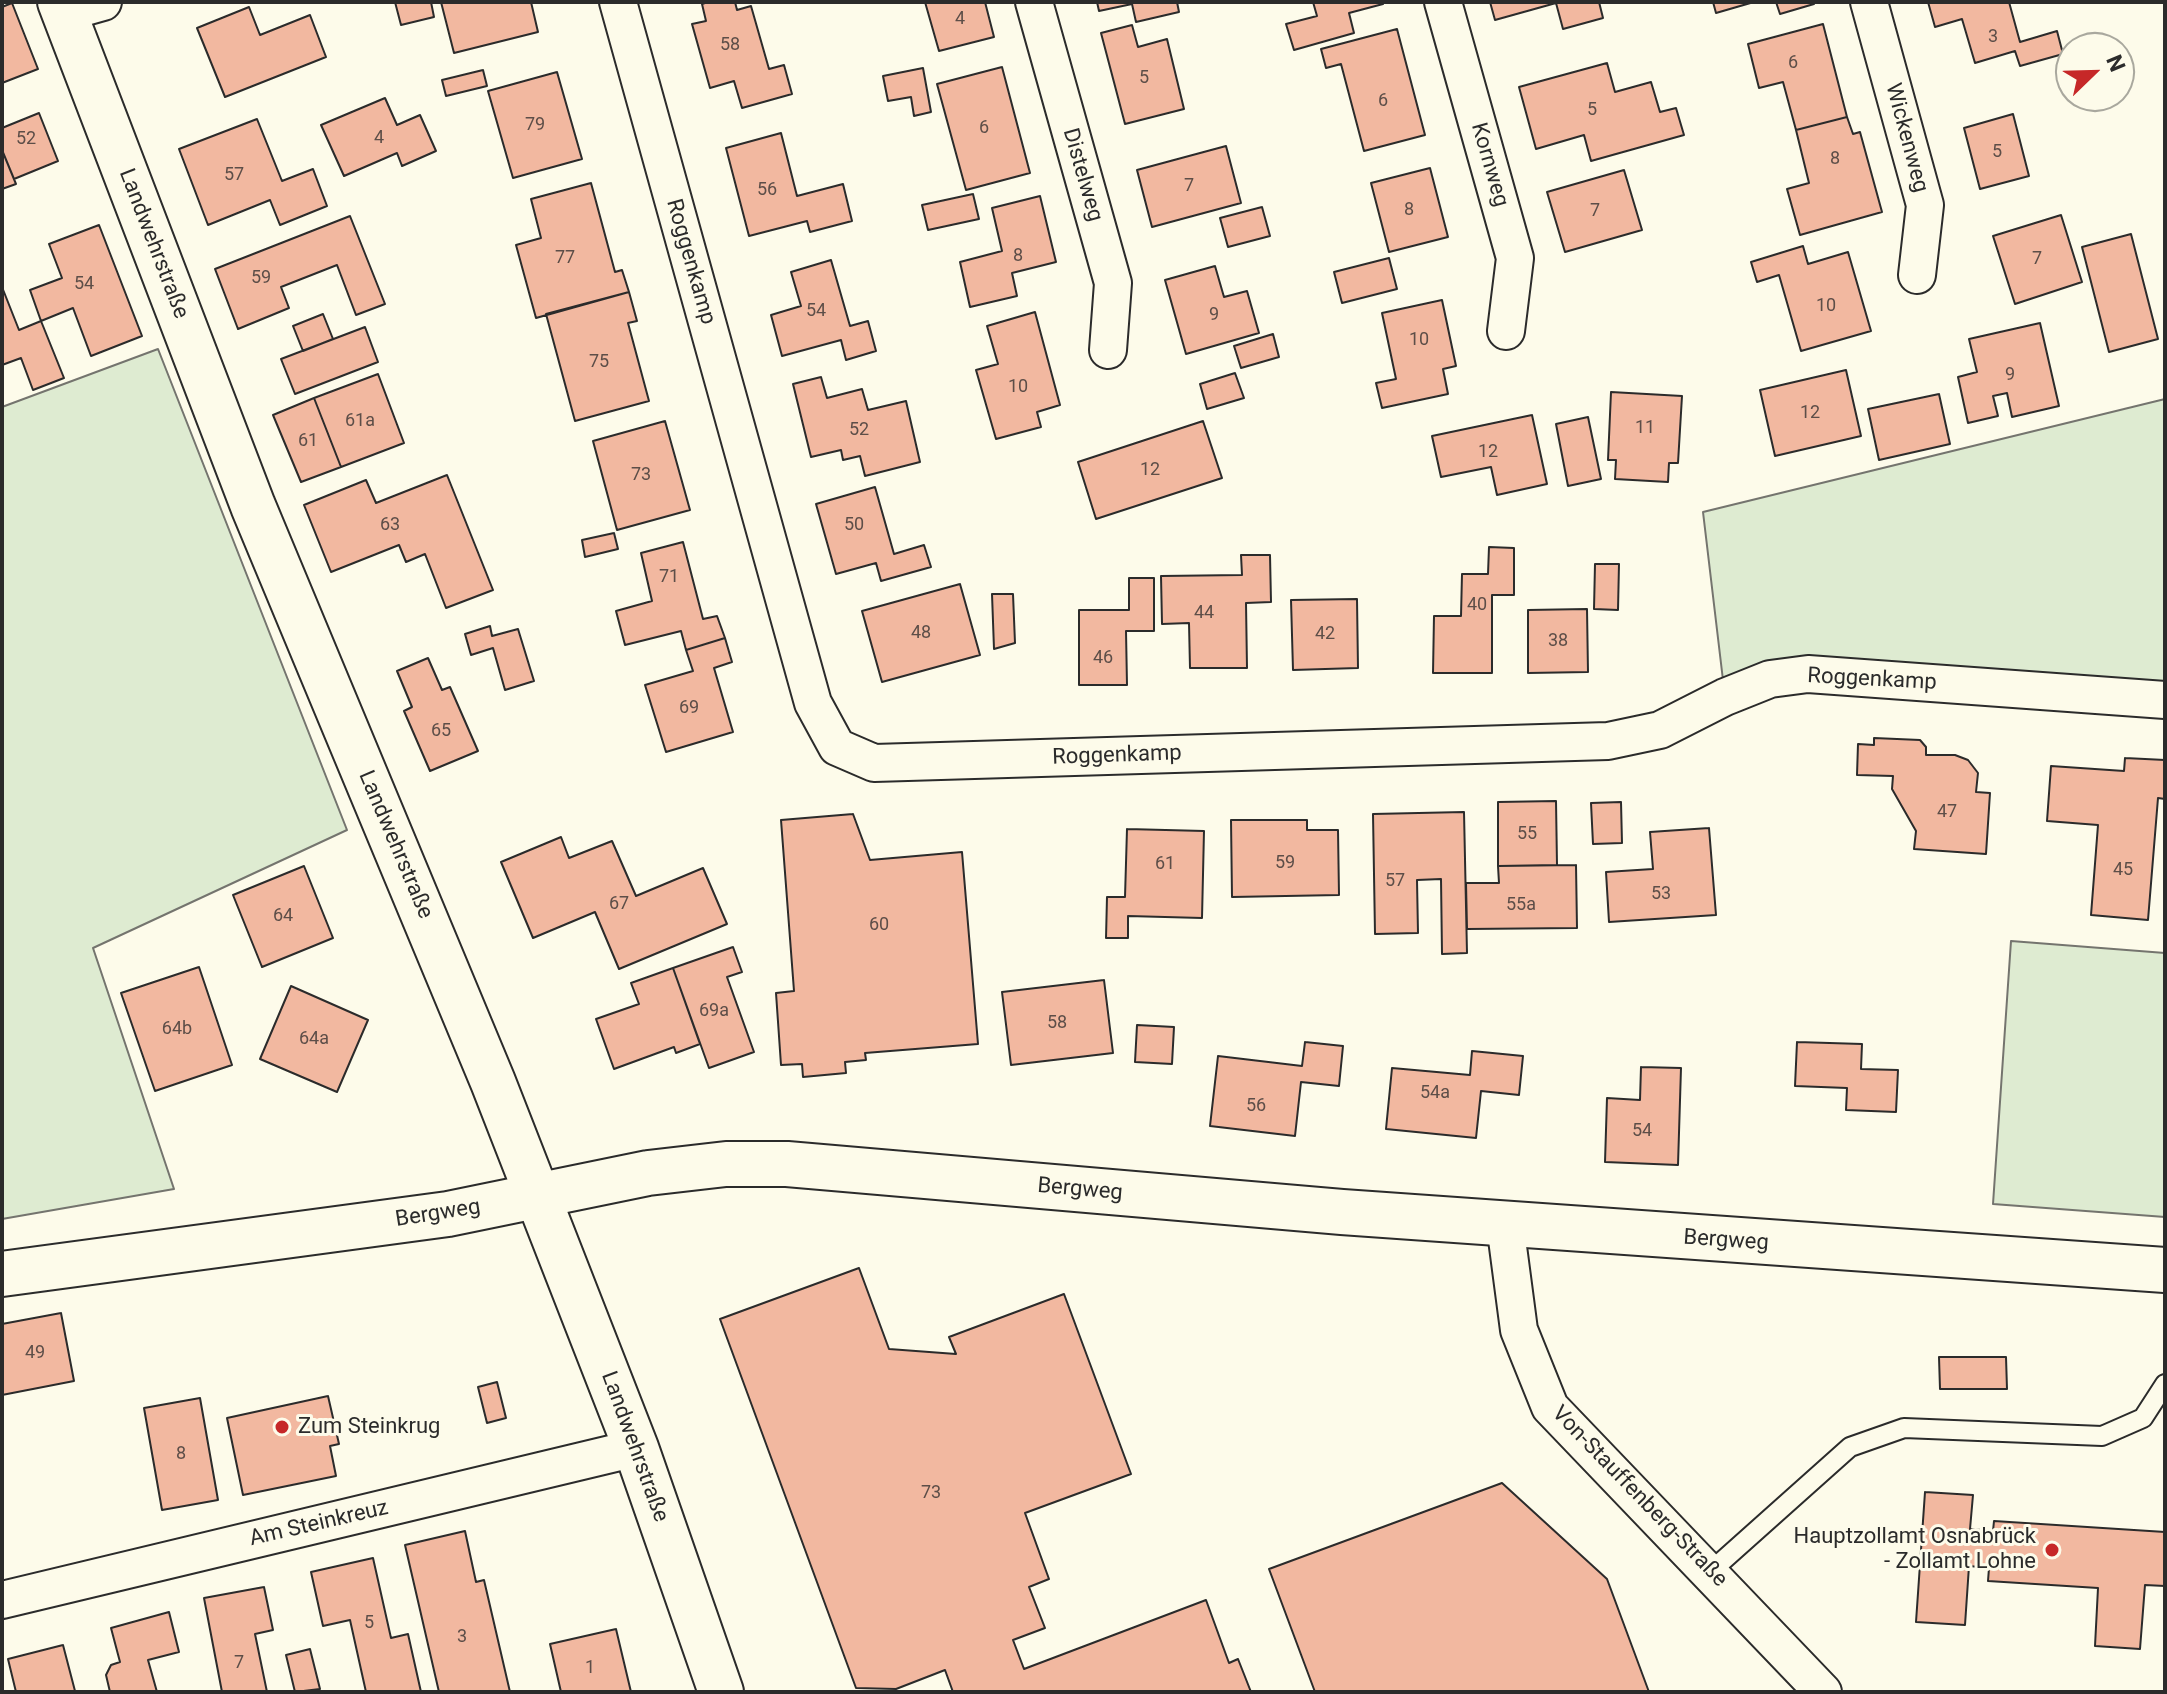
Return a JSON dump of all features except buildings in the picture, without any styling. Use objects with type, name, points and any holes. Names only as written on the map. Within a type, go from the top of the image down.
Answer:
[{"type":"main road","name":"Landwehrstraße","points":[[75,6],[253,506],[537,1197],[636,1448],[721,1692]]},
{"type":"main road","name":"Bergweg","points":[[2,1274],[448,1214],[648,1173],[726,1164],[787,1164],[1505,1224],[2165,1270]]},
{"type":"street","name":"Roggenkamp","points":[[618,2],[813,703],[837,747],[874,763],[1608,741],[1660,730],[1725,697],[1770,679],[1808,674],[2165,700]]},
{"type":"street","name":"Distelweg","points":[[1034,2],[1113,283],[1108,350]]},
{"type":"street","name":"Kornweg","points":[[1443,2],[1515,258],[1506,331]]},
{"type":"street","name":"Wickenweg","points":[[1869,2],[1925,205],[1917,275]]},
{"type":"street","name":"Von-Stauffenberg-Straße","points":[[1505,1224],[1519,1330],[1550,1407],[1823,1692]]},
{"type":"street","name":"Am Steinkreuz","points":[[2,1600],[636,1448]]},
{"type":"lane","points":[[1710,1572],[1850,1447],[1904,1428],[2102,1436],[2143,1418],[2165,1384]]},
{"type":"green space","points":[[158,349],[347,830],[93,948],[174,1189],[2,1219],[2,407]]},
{"type":"green space","points":[[2165,399],[2165,700],[1808,674],[1725,697],[1703,512]]},
{"type":"green space","points":[[2011,941],[2165,953],[2165,1217],[1993,1204]]},
{"type":"place","name":"Zum Steinkrug","points":[[282,1427]]},
{"type":"place","name":"Hauptzollamt Osnabrück - Zollamt Lohne","points":[[2052,1550]]}]
